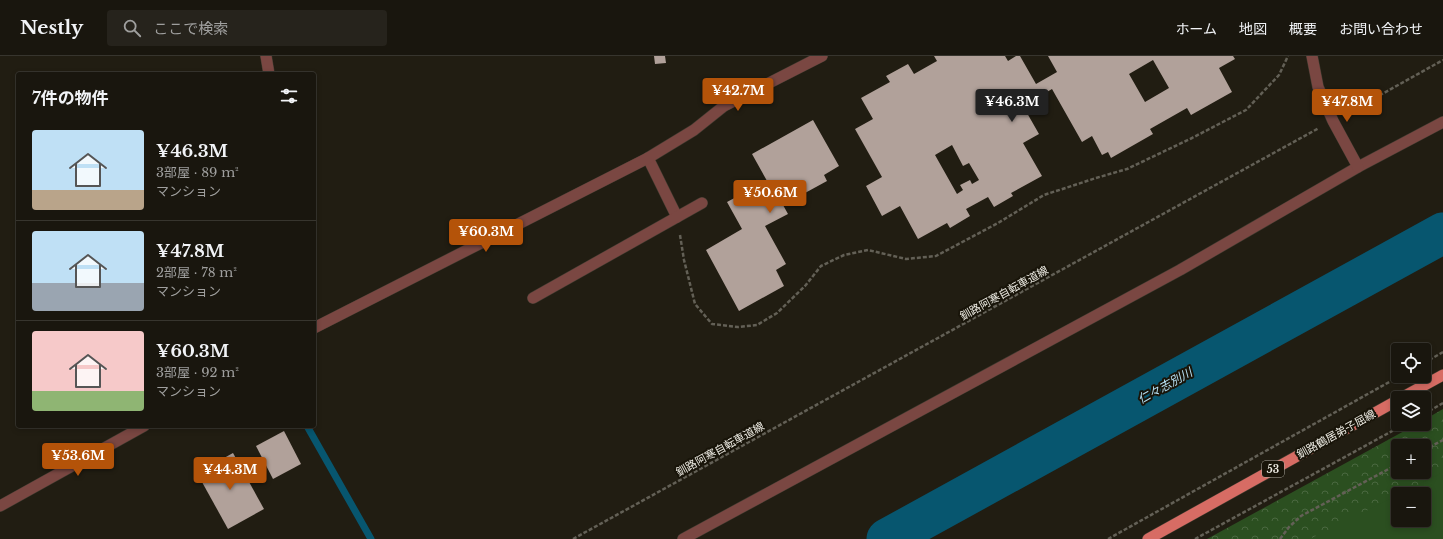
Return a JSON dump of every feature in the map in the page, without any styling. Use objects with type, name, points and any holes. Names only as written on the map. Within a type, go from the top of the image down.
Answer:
[{"type":"main road","points":[[1414,391],[1443,375]]},
{"type":"main road","name":"釧路鶴居弟子屈線","points":[[1148,539],[1391,404]]},
{"type":"street","points":[[266,56],[270,72]]},
{"type":"street","points":[[316,327],[648,158],[694,130],[724,106],[822,56]]},
{"type":"street","points":[[1312,56],[1318,87],[1332,121],[1358,167]]},
{"type":"street","points":[[683,539],[1180,270],[1358,167],[1443,122]]},
{"type":"street","points":[[648,158],[677,217]]},
{"type":"street","points":[[533,298],[702,203]]},
{"type":"street","points":[[0,506],[140,428]]},
{"type":"path","points":[[677,217],[684,260],[695,304],[712,324],[738,327],[756,325],[777,313],[805,286],[821,266],[844,255],[868,250],[906,259],[936,256],[998,223],[1044,195],[1127,169],[1192,138],[1246,110],[1279,75],[1288,56]]},
{"type":"path","name":"釧路阿寒自転車道線","points":[[573,539],[1443,60]]},
{"type":"path","points":[[1431,358],[1443,352]]},
{"type":"path","points":[[1108,539],[1391,381]]},
{"type":"path","points":[[1431,410],[1443,403]]},
{"type":"path","points":[[1197,539],[1392,431]]},
{"type":"path","points":[[1431,446],[1443,440]]},
{"type":"path","points":[[1280,539],[1289,527],[1301,516],[1391,468]]},
{"type":"green space","points":[[1443,409],[1443,539],[1207,539],[1404,431],[1431,431],[1431,416]]},
{"type":"green space","points":[[1443,472],[1443,539],[1310,539],[1391,498],[1391,527],[1431,527],[1431,487],[1414,487]]},
{"type":"building","points":[[654,56],[665,56],[666,63],[655,64]]},
{"type":"building","points":[[934,56],[1005,56],[1008,61],[1016,56],[1020,56],[1036,84],[1057,72],[1048,56],[1233,56],[1235,59],[1219,68],[1232,92],[1191,115],[1187,108],[1150,129],[1153,134],[1111,158],[1108,152],[1102,155],[1092,136],[1082,142],[1052,89],[1023,106],[1039,134],[1023,143],[1042,176],[1011,193],[1013,196],[994,207],[988,197],[966,209],[970,216],[950,228],[947,223],[918,239],[900,206],[882,216],[866,186],[882,177],[855,129],[873,119],[861,98],[890,82],[886,76],[908,64],[914,74],[937,61]],"holes":[[[1153,60],[1169,88],[1145,102],[1129,74]],[[952,145],[963,166],[969,163],[979,180],[972,184],[970,180],[960,185],[963,190],[957,194],[935,155]]]},
{"type":"building","points":[[813,120],[839,166],[824,175],[827,181],[783,205],[788,214],[765,226],[786,264],[776,270],[784,286],[739,311],[706,250],[742,229],[727,202],[753,188],[757,195],[771,188],[752,154]]},
{"type":"building","points":[[284,431],[301,464],[273,479],[256,446]]},
{"type":"building","points":[[233,453],[264,509],[228,529],[197,473]]},
{"type":"waterway","name":"仁々志別川","points":[[887,539],[1443,233]]},
{"type":"waterway","points":[[308,428],[371,539]]}]
